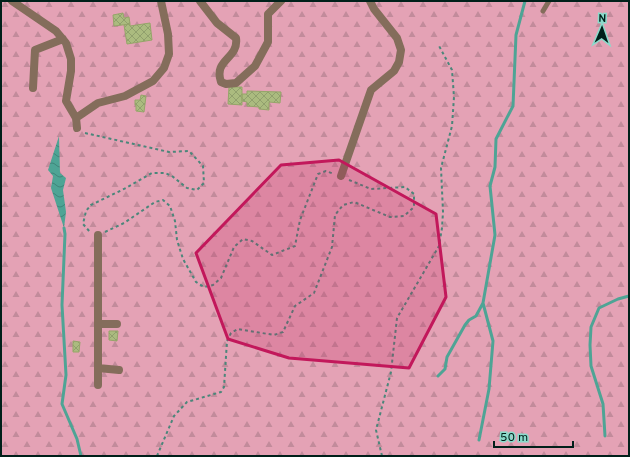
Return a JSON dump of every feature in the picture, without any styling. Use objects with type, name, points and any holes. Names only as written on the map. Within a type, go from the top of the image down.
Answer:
[{"type":"street","points":[[12,1],[56,31],[66,43],[71,59],[71,70],[66,101],[76,118],[77,128]]},
{"type":"street","points":[[76,118],[98,103],[125,96],[153,81],[164,68],[169,54],[168,34],[161,1]]},
{"type":"street","points":[[200,1],[217,23],[236,38],[237,44],[235,51],[222,64],[219,77],[221,82],[226,84],[236,83],[255,66],[268,42],[268,14],[281,1]]},
{"type":"street","points":[[341,176],[371,90],[394,71],[399,62],[401,50],[397,38],[374,9],[370,1]]},
{"type":"street","points":[[33,88],[35,50],[63,38]]},
{"type":"street","points":[[98,235],[98,385]]},
{"type":"street","points":[[98,324],[117,324]]},
{"type":"street","points":[[98,368],[119,370]]},
{"type":"lane","points":[[543,10],[549,1]]},
{"type":"path","points":[[382,456],[376,430],[391,372],[397,318],[439,246],[442,228],[443,212],[441,168],[452,126],[454,97],[452,70],[438,44]]},
{"type":"path","points":[[77,128],[87,134],[170,152],[190,151],[203,166],[204,183],[197,190],[187,188],[172,176],[165,173],[152,173],[126,188],[91,204],[86,211],[83,224],[90,232],[98,235],[124,223],[155,202],[163,200],[170,206],[175,221],[183,259],[196,282],[204,287],[212,285],[221,278],[234,247],[243,239],[252,241],[272,255],[295,246],[300,220],[318,174],[326,171],[371,189],[405,187],[414,194],[414,207],[404,216],[390,217],[354,202],[342,205],[335,215],[332,247],[314,293],[295,306],[283,332],[274,335],[238,329],[231,333],[227,341],[224,387],[221,392],[187,402],[174,416],[157,456]]},
{"type":"highlighted area","points":[[339,160],[436,214],[446,297],[409,368],[289,358],[228,339],[196,253],[281,165]]},
{"type":"green space","points":[[1,1],[629,1],[629,456],[1,456]]},
{"type":"water","points":[[59,136],[60,173],[66,178],[63,190],[66,212],[64,228],[51,188],[53,176],[48,170]]},
{"type":"building","points":[[123,13],[124,18],[129,17],[130,24],[114,26],[113,15]]},
{"type":"building","points":[[150,23],[152,40],[127,44],[124,25],[130,24],[130,26]]},
{"type":"building","points":[[229,87],[242,87],[242,105],[228,104]]},
{"type":"building","points":[[247,91],[281,92],[280,103],[269,102],[269,110],[247,106],[247,102],[242,101],[242,94],[247,94]]},
{"type":"building","points":[[141,95],[146,96],[144,112],[136,111],[135,100],[140,100]]},
{"type":"building","points":[[109,331],[118,331],[117,341],[109,340]]},
{"type":"building","points":[[73,341],[80,342],[79,352],[73,352]]},
{"type":"waterway","points":[[479,440],[489,389],[493,341],[483,303],[495,235],[490,186],[495,167],[496,139],[513,106],[516,35],[525,1]]},
{"type":"waterway","points":[[64,228],[62,305],[66,375],[62,404],[77,439],[81,456]]},
{"type":"waterway","points":[[605,436],[603,404],[591,366],[591,327],[599,308],[618,299],[629,296]]},
{"type":"waterway","points":[[438,376],[445,369],[447,357],[465,325],[469,320],[476,316],[483,303]]}]
